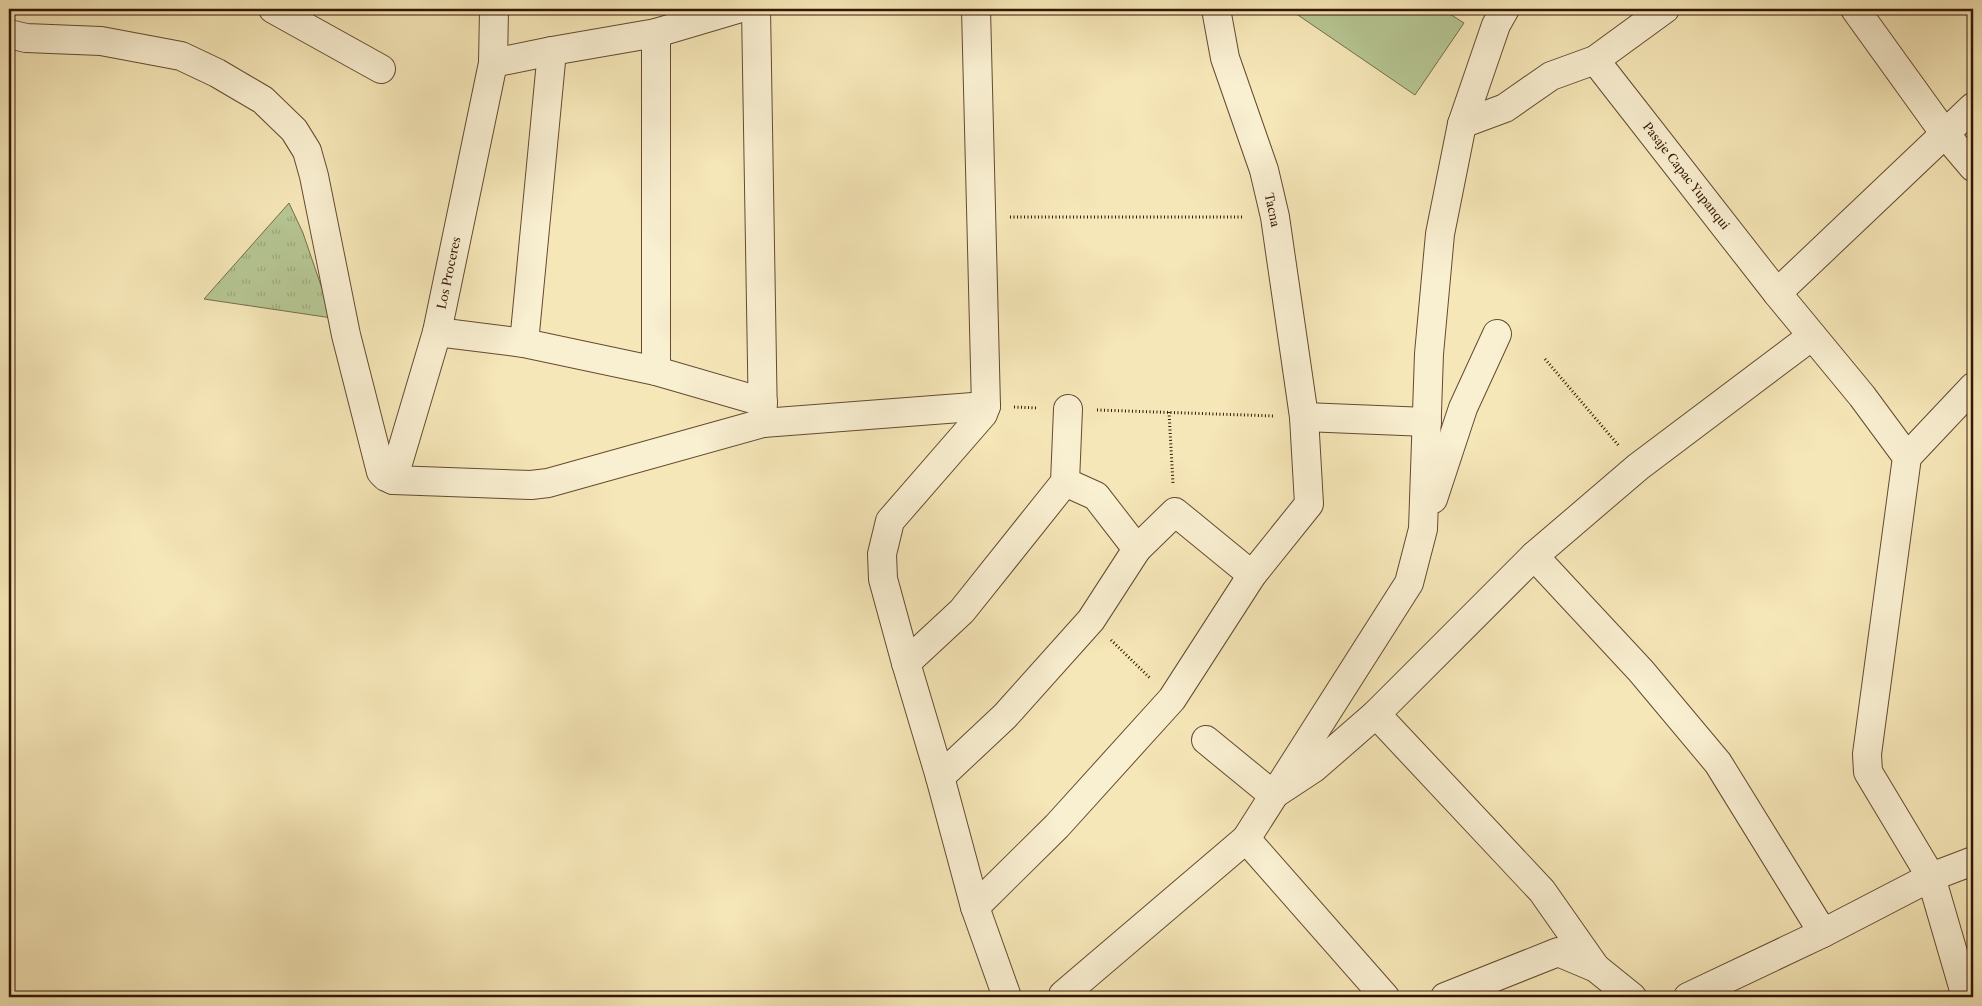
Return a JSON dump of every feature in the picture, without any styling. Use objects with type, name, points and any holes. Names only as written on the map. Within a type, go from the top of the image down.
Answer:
[{"type":"street","points":[[273,9],[380,69]]},
{"type":"street","name":"Los Proceres","points":[[393,480],[437,332],[493,63],[494,9]]},
{"type":"street","points":[[493,63],[656,33],[737,9]]},
{"type":"street","points":[[756,9],[763,413]]},
{"type":"street","points":[[976,9],[986,406],[983,414],[890,521],[882,554],[883,579],[906,664],[940,777],[975,906],[1007,997]]},
{"type":"street","name":"Tacna","points":[[975,906],[1057,826],[1172,699],[1252,575],[1310,504],[1304,417],[1275,217],[1264,170],[1225,58],[1216,9]]},
{"type":"street","points":[[1423,529],[1429,354],[1440,234],[1462,124],[1496,25],[1505,9]]},
{"type":"street","points":[[1462,124],[1505,108],[1551,76],[1596,60],[1665,9]]},
{"type":"street","points":[[1855,9],[1945,134],[1973,167]]},
{"type":"street","points":[[656,33],[656,371]]},
{"type":"street","points":[[9,34],[26,38],[101,41],[181,56],[217,73],[263,100],[294,130],[308,151],[346,335],[382,472],[386,477],[393,480],[531,485],[548,483],[763,413],[986,406]]},
{"type":"street","points":[[524,343],[552,51]]},
{"type":"street","name":"Pasaje Capac Yupanqui","points":[[1596,60],[1777,293],[1862,396],[1907,457]]},
{"type":"street","points":[[1777,293],[1973,107]]},
{"type":"street","points":[[437,332],[524,343],[656,371],[763,413]]},
{"type":"street","points":[[1064,997],[1063,995],[1246,839],[1409,583],[1423,529],[1462,408],[1497,334]]},
{"type":"street","points":[[1273,795],[1314,768],[1376,714],[1534,556],[1638,467],[1812,336]]},
{"type":"street","points":[[1966,997],[1931,877],[1868,772],[1867,754],[1907,457],[1973,387]]},
{"type":"street","points":[[906,664],[962,611],[1065,482],[1068,409]]},
{"type":"street","points":[[1304,417],[1427,422]]},
{"type":"street","points":[[1065,482],[1096,496],[1137,549]]},
{"type":"street","points":[[940,777],[1005,716],[1091,620],[1137,549],[1175,512],[1252,575]]},
{"type":"street","points":[[1534,556],[1641,671],[1718,763],[1823,933]]},
{"type":"street","points":[[1376,714],[1542,891],[1596,968]]},
{"type":"street","points":[[1206,740],[1273,795]]},
{"type":"street","points":[[1246,839],[1385,997]]},
{"type":"street","points":[[1688,997],[1823,933],[1931,877],[1973,861]]},
{"type":"street","points":[[1445,997],[1558,952],[1596,968],[1632,997]]},
{"type":"path","points":[[981,218],[1275,217]]},
{"type":"path","points":[[1545,359],[1638,467]]},
{"type":"path","points":[[986,406],[1304,417]]},
{"type":"path","points":[[1169,412],[1175,512]]},
{"type":"green space","points":[[1293,9],[1442,9],[1464,23],[1415,95],[1292,11]]},
{"type":"green space","points":[[289,203],[303,233],[332,318],[204,299]]},
{"type":"building","points":[[1973,931],[1973,952],[1967,932]]}]
